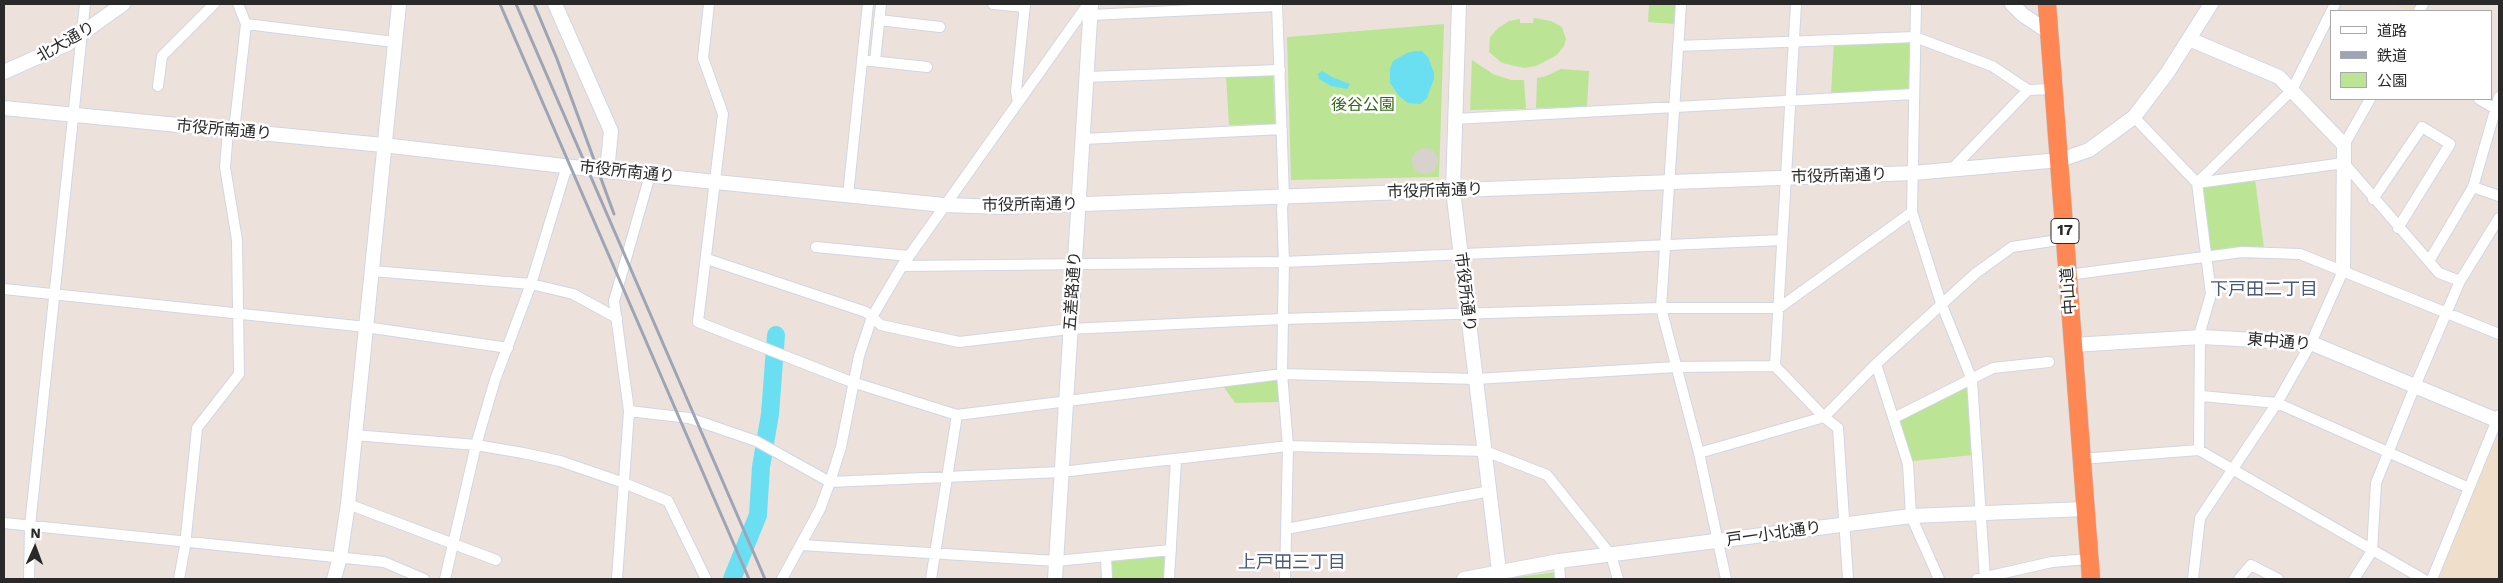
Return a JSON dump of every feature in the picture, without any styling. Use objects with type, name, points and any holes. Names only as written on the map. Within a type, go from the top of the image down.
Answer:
[{"type":"highway","name":"中山道","points":[[2048,4],[2090,579]]},
{"type":"street","points":[[29,579],[30,526],[85,4]]},
{"type":"street","name":"北大通り","points":[[4,72],[36,60],[82,35],[123,4]]},
{"type":"street","points":[[158,86],[162,56],[214,4]]},
{"type":"street","points":[[183,578],[197,428],[239,374],[240,315],[237,240],[225,167],[246,24],[238,4]]},
{"type":"street","points":[[334,579],[340,557],[348,504],[383,145],[399,4]]},
{"type":"street","points":[[556,4],[611,131],[607,171]]},
{"type":"street","points":[[709,4],[703,58],[723,114],[707,260],[698,322],[853,381],[957,415],[1282,374],[1476,379],[1676,367],[1775,366],[1824,417],[1838,428],[1848,579]]},
{"type":"street","points":[[848,195],[868,4]]},
{"type":"street","points":[[875,61],[881,4]]},
{"type":"street","points":[[993,4],[1025,5],[1016,91],[1018,102]]},
{"type":"street","name":"市役所通り","points":[[1459,4],[1453,190],[1500,575]]},
{"type":"street","points":[[1681,4],[1661,308],[1699,453],[1726,579]]},
{"type":"street","points":[[1775,366],[1796,4]]},
{"type":"street","points":[[1916,4],[1912,212],[1941,303],[1972,380],[1982,513],[1982,578],[2052,562],[2089,559]]},
{"type":"street","points":[[2012,4],[2023,15],[2050,33]]},
{"type":"street","name":"市役所南通り","points":[[4,108],[383,145],[607,171],[944,205],[1004,207],[1914,173],[2060,160],[2089,150],[2134,118],[2154,93],[2211,4]]},
{"type":"street","points":[[784,578],[820,509],[830,482],[841,447],[853,381],[872,316],[902,266],[944,205],[1018,102],[1090,8],[1277,5],[1284,197],[1282,208],[1284,262],[1282,374],[1288,446],[1285,579]]},
{"type":"street","name":"五差路通り","points":[[1055,579],[1090,8]]},
{"type":"street","points":[[2197,183],[2292,90],[2330,13]]},
{"type":"street","points":[[879,20],[940,27]]},
{"type":"street","points":[[246,24],[394,42]]},
{"type":"street","points":[[1678,46],[1915,37],[1992,66],[2028,90],[2054,89]]},
{"type":"street","points":[[2189,39],[2279,77],[2344,145]]},
{"type":"street","points":[[862,60],[927,67]]},
{"type":"street","points":[[1086,77],[1280,70]]},
{"type":"street","points":[[1951,170],[2028,90]]},
{"type":"street","points":[[1455,119],[1914,94]]},
{"type":"street","points":[[2429,261],[2473,187],[2497,110],[2499,96]]},
{"type":"street","points":[[2193,579],[2200,518],[2234,470],[2277,403],[2311,342],[2343,271],[2344,145],[2369,100]]},
{"type":"street","points":[[2481,100],[2497,110]]},
{"type":"street","points":[[2134,118],[2197,183],[2211,294],[2200,334],[2201,396],[2199,450]]},
{"type":"street","points":[[2374,199],[2422,127],[2450,144],[2422,186],[2398,228]]},
{"type":"street","points":[[1083,139],[1282,129]]},
{"type":"street","points":[[2197,183],[2344,163]]},
{"type":"street","points":[[2344,163],[2398,228],[2440,274],[2460,281]]},
{"type":"street","points":[[445,579],[476,444],[495,380],[531,284],[568,166]]},
{"type":"street","points":[[617,579],[629,411],[614,300],[650,175]]},
{"type":"street","points":[[2473,187],[2499,196]]},
{"type":"street","points":[[707,260],[866,312],[881,325],[959,342],[1070,329],[1282,320],[1661,308],[1778,308],[1912,212]]},
{"type":"street","points":[[2354,579],[2372,551],[2376,483],[2388,452],[2460,281],[2499,218]]},
{"type":"street","points":[[1699,453],[1824,417],[1876,364],[1976,273],[2012,247],[2065,239]]},
{"type":"street","points":[[902,266],[1284,262],[1782,240]]},
{"type":"street","points":[[816,247],[909,256]]},
{"type":"street","points":[[2068,275],[2242,252],[2300,254],[2499,334]]},
{"type":"street","points":[[372,271],[531,284],[573,294],[617,318]]},
{"type":"street","points":[[4,289],[366,327],[508,348]]},
{"type":"street","name":"東中通り","points":[[2073,345],[2200,334],[2311,342],[2499,419]]},
{"type":"street","points":[[1894,418],[1993,368],[2049,362]]},
{"type":"street","points":[[1876,364],[1908,464],[1911,516],[1939,579]]},
{"type":"street","points":[[2201,396],[2277,403],[2469,488]]},
{"type":"street","points":[[629,411],[689,418],[774,450],[830,482],[1062,472],[1288,446],[1485,451],[1547,475],[1611,555],[1618,579]]},
{"type":"street","points":[[931,579],[957,415]]},
{"type":"street","points":[[2432,579],[2499,419]]},
{"type":"street","points":[[354,435],[476,444],[560,461],[624,483],[668,501],[706,579]]},
{"type":"street","points":[[2081,459],[2199,450],[2423,579]]},
{"type":"street","points":[[1168,579],[1176,460]]},
{"type":"street","points":[[1286,529],[1490,491]]},
{"type":"street","points":[[348,504],[496,560]]},
{"type":"street","name":"戸一小北通り","points":[[1464,579],[1500,575],[1559,561],[1911,516],[2085,509]]},
{"type":"street","points":[[4,523],[384,562],[424,579]]},
{"type":"street","points":[[802,545],[1056,561],[1171,550]]},
{"type":"street","points":[[1106,557],[1107,579]]},
{"type":"street","points":[[1559,561],[1560,579]]},
{"type":"street","points":[[2239,579],[2251,565],[2278,579]]},
{"type":"shaded area","points":[[2394,4],[2417,4],[2414,10],[2406,10]]},
{"type":"shaded area","points":[[1425,148],[1434,152],[1438,161],[1434,170],[1425,174],[1416,170],[1412,161],[1416,152]]},
{"type":"shaded area","points":[[2499,429],[2499,579],[2437,579]]},
{"type":"green space","points":[[1649,4],[1676,4],[1675,24],[1648,22]]},
{"type":"green space","points":[[1534,18],[1551,21],[1562,27],[1566,39],[1564,46],[1557,55],[1536,66],[1524,68],[1502,63],[1489,52],[1490,37],[1498,28],[1509,21],[1520,19],[1520,23],[1533,23]]},
{"type":"green space","name":"後谷公園","points":[[1444,24],[1439,177],[1291,180],[1287,37]]},
{"type":"green space","points":[[1911,38],[1909,89],[1831,93],[1834,41]]},
{"type":"green space","points":[[1472,60],[1493,74],[1511,80],[1524,80],[1526,109],[1470,110]]},
{"type":"green space","points":[[1561,69],[1589,71],[1587,107],[1536,108],[1537,78]]},
{"type":"green space","points":[[1273,73],[1275,124],[1229,125],[1226,76]]},
{"type":"green space","points":[[2255,179],[2264,248],[2209,251],[2201,186]]},
{"type":"green space","points":[[1280,379],[1280,402],[1235,403],[1223,386]]},
{"type":"green space","points":[[1969,385],[1974,455],[1912,461],[1899,420]]},
{"type":"green space","points":[[1167,553],[1165,579],[1110,579],[1109,559]]},
{"type":"green space","points":[[1557,572],[1557,579],[1510,579],[1510,578]]},
{"type":"water","points":[[1415,51],[1422,51],[1428,57],[1434,73],[1434,79],[1427,98],[1420,104],[1408,103],[1399,96],[1390,83],[1390,69],[1393,61]]},
{"type":"water","points":[[1322,71],[1350,84],[1347,89],[1331,86],[1319,79],[1318,74]]},
{"type":"waterway","points":[[732,579],[758,515],[761,467],[770,414],[776,335]]},
{"type":"railway","points":[[500,4],[749,579]]},
{"type":"railway","points":[[516,4],[765,579]]},
{"type":"railway","points":[[534,4],[557,59],[614,214]]},
{"type":"district","name":"下戸田二丁目","points":[[2264,290]]},
{"type":"district","name":"上戸田三丁目","points":[[1292,563]]}]
